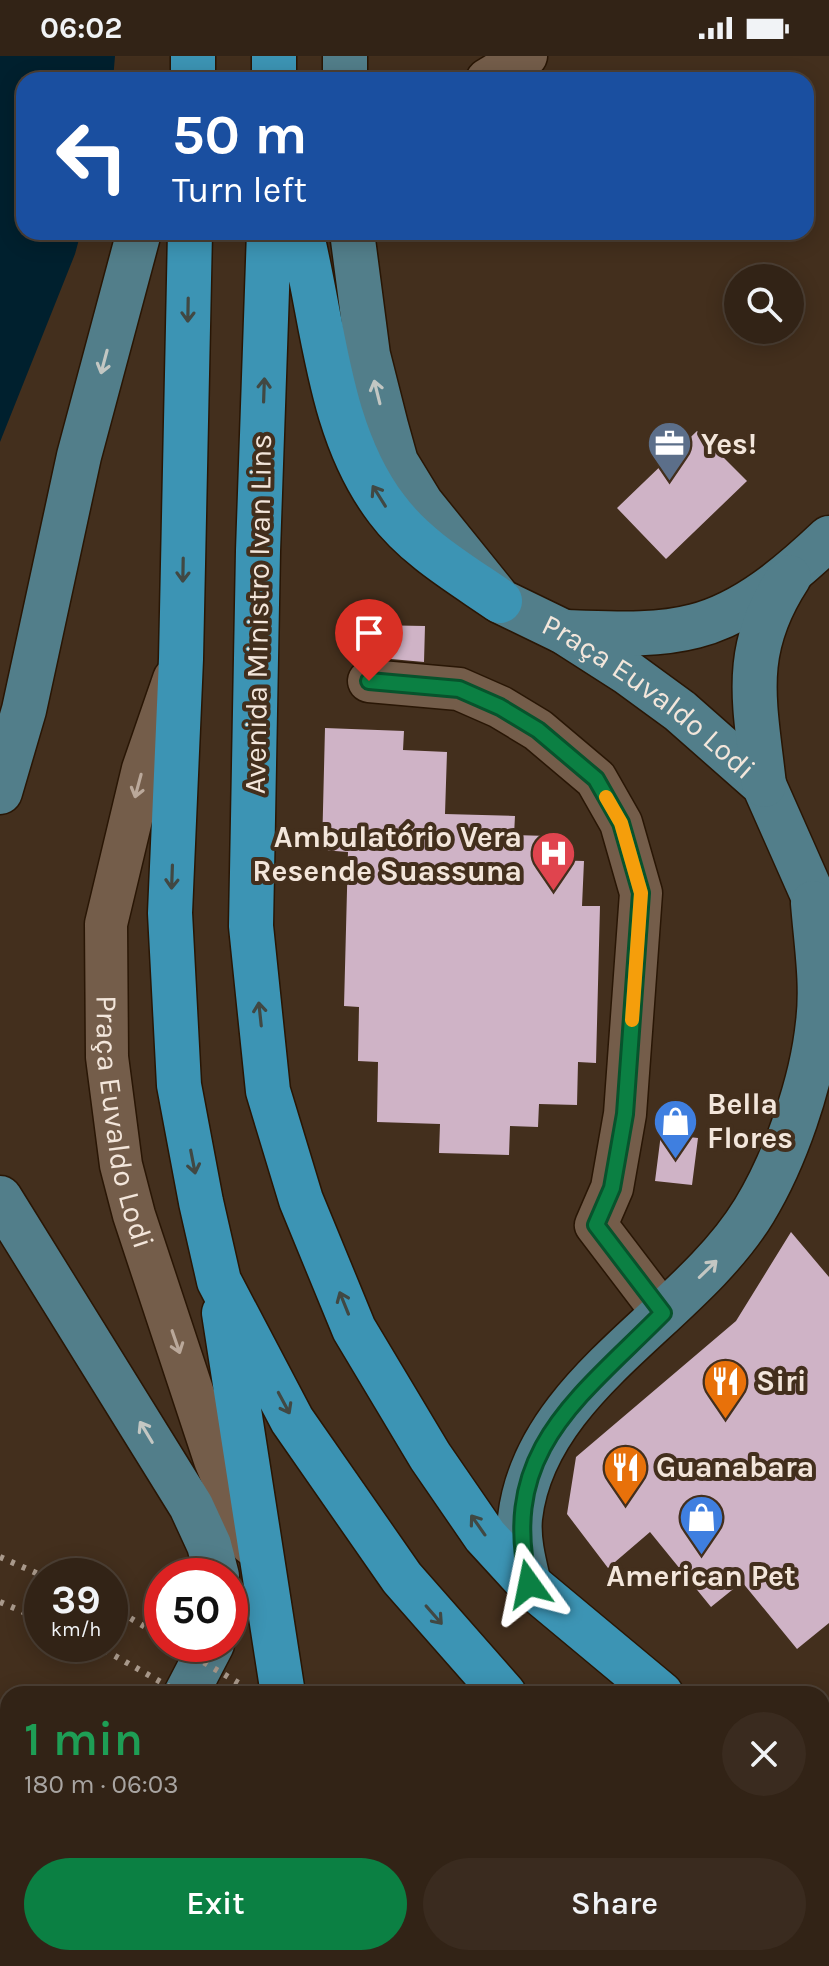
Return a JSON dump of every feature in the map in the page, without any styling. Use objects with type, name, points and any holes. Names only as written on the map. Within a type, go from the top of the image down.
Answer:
[{"type":"highway","points":[[190,240],[181,659],[170,913],[179,1085],[219,1281],[282,1686]]},
{"type":"highway","name":"Avenida Ministro Ivan Lins","points":[[269,240],[258,551],[251,926],[268,1091],[301,1200],[354,1329],[430,1456],[485,1536],[529,1584],[651,1686]]},
{"type":"highway","points":[[303,240],[331,374],[348,435],[367,477],[387,510],[421,544],[500,601]]},
{"type":"highway","points":[[219,1281],[292,1420],[402,1578],[497,1686]]},
{"type":"main road","points":[[0,792],[24,710],[79,456],[137,240]]},
{"type":"main road","points":[[353,240],[368,355],[396,462],[453,546],[500,601]]},
{"type":"main road","points":[[564,632],[658,632],[696,626],[730,612],[790,575],[829,538]]},
{"type":"main road","points":[[764,785],[754,663],[759,634],[770,606],[790,575]]},
{"type":"main road","name":"Praça Euvaldo Lodi","points":[[500,601],[564,632],[680,711],[764,785],[821,917],[818,1024],[792,1133],[753,1212],[721,1256],[571,1405],[531,1471],[520,1520],[529,1584]]},
{"type":"main road","name":"Praça Euvaldo Lodi","points":[[792,1133],[829,1097]]},
{"type":"main road","points":[[0,1198],[179,1485],[200,1523],[211,1558]]},
{"type":"main road","points":[[190,1686],[203,1662]]},
{"type":"street","points":[[500,72],[526,56]]},
{"type":"street","name":"Praça Euvaldo Lodi","points":[[181,659],[143,769],[106,924],[104,987],[107,1057],[121,1165],[134,1215],[208,1439],[264,1573]]},
{"type":"street","points":[[369,681],[459,689],[500,707],[538,730],[596,779],[621,823],[641,893],[625,1114],[612,1188],[596,1225],[663,1313]]},
{"type":"street","points":[[179,1485],[208,1439]]},
{"type":"water","points":[[0,56],[115,56],[114,72],[16,72],[16,240],[79,240],[0,442]]},
{"type":"building","points":[[697,431],[747,481],[666,559],[617,508]]},
{"type":"building","points":[[370,625],[425,626],[424,662],[369,657]]},
{"type":"building","points":[[325,728],[404,731],[403,750],[447,752],[445,814],[515,816],[514,835],[548,836],[548,860],[584,861],[582,906],[600,906],[596,1063],[578,1062],[577,1105],[539,1104],[538,1127],[510,1126],[509,1155],[439,1153],[440,1124],[377,1122],[378,1062],[358,1061],[359,1007],[344,1006],[348,852],[322,850]]},
{"type":"building","name":"Bella Flores","points":[[661,1134],[698,1138],[692,1185],[655,1181]]},
{"type":"building","points":[[791,1232],[829,1277],[829,1623],[797,1649],[742,1582],[711,1607],[650,1532],[608,1568],[567,1514],[576,1457],[736,1321]]},
{"type":"railway","points":[[0,1557],[24,1568]]},
{"type":"railway","points":[[0,1602],[24,1612]]},
{"type":"railway","points":[[128,1617],[144,1626]]},
{"type":"railway","points":[[126,1662],[168,1686]]},
{"type":"railway","points":[[203,1662],[244,1686]]},
{"type":"slow traffic","points":[[606,797],[621,823],[641,893],[632,1020]]},
{"type":"place","name":"Yes!","points":[[670,483]]},
{"type":"place","name":"Ambulatório Vera Resende Suassuna","points":[[553,893]]},
{"type":"place","name":"Bella Flores","points":[[676,1160]]},
{"type":"place","name":"Siri","points":[[725,1420]]},
{"type":"place","name":"Guanabara","points":[[625,1506]]},
{"type":"place","name":"American Pet","points":[[701,1557]]},
{"type":"route","points":[[369,681],[459,689],[500,707],[538,730],[596,779],[621,823],[641,893],[625,1114],[612,1188],[596,1225],[663,1313],[571,1405],[531,1471],[520,1520],[522,1552],[529,1584]]}]
